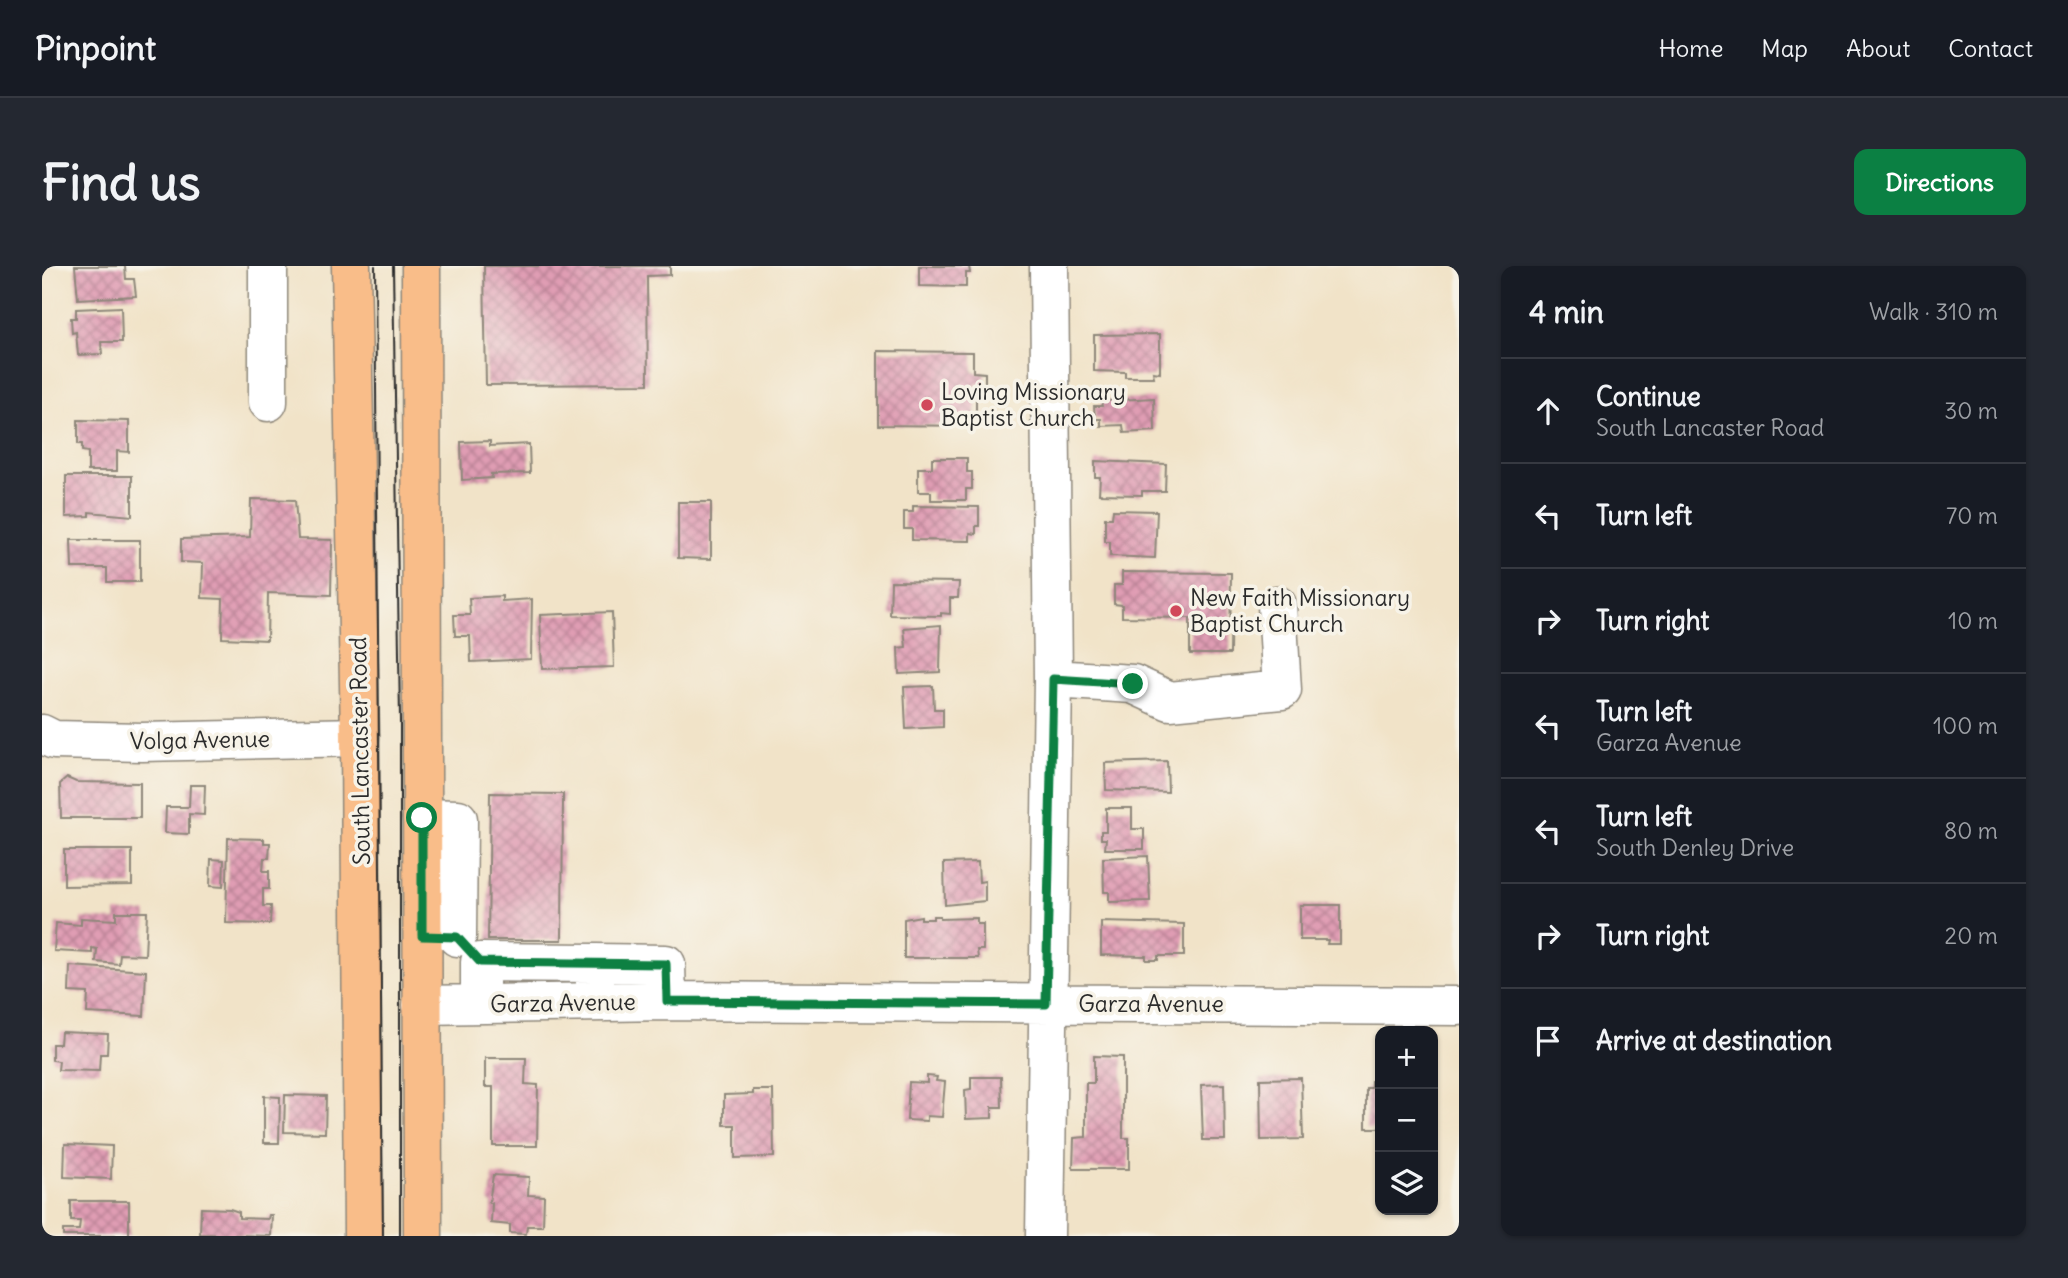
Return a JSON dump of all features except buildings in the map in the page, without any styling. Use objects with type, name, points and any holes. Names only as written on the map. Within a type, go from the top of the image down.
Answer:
[{"type":"main road","name":"South Lancaster Road","points":[[351,266],[360,737],[363,1236]]},
{"type":"main road","points":[[421,266],[422,818],[453,945],[422,1005],[423,1236]]},
{"type":"street","points":[[268,266],[268,402]]},
{"type":"street","points":[[1045,1236],[1046,1004],[1053,679],[1049,266]]},
{"type":"street","points":[[1053,679],[1133,684],[1170,701],[1282,690],[1277,605]]},
{"type":"street","name":"Volga Avenue","points":[[42,734],[54,740],[142,742],[360,737]]},
{"type":"street","points":[[453,945],[595,963],[666,964],[667,1001]]},
{"type":"street","points":[[453,945],[480,1004]]},
{"type":"street","points":[[594,1002],[595,963]]},
{"type":"street","name":"Garza Avenue","points":[[422,1005],[667,1001],[1459,1006]]},
{"type":"tram line","points":[[375,266],[383,1236]]},
{"type":"tram line","points":[[393,266],[400,719],[400,1236]]},
{"type":"place","name":"Loving Missionary Baptist Church","points":[[927,405]]},
{"type":"place","name":"New Faith Missionary Baptist Church","points":[[1176,611]]},
{"type":"route","points":[[422,818],[422,936],[457,937],[480,962],[666,964],[667,1001],[1046,1004],[1053,679],[1133,684]]}]
